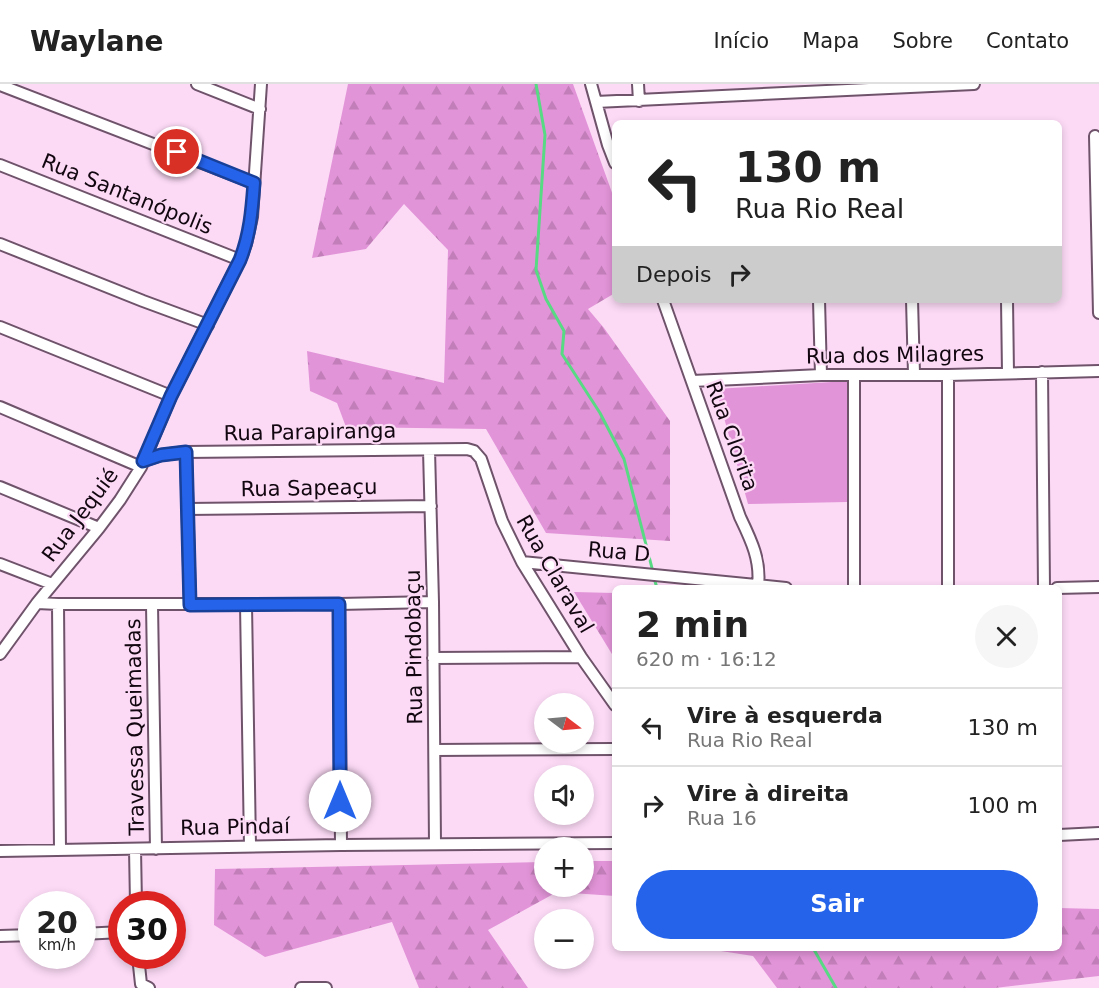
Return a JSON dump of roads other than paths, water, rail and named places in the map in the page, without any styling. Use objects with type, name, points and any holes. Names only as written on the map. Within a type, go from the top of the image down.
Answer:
[{"type":"street","points":[[197,84],[260,109]]},
{"type":"street","name":"Rua Jequié","points":[[2,647],[120,500],[142,464],[171,396],[240,260],[252,217],[261,84]]},
{"type":"street","points":[[591,84],[612,155]]},
{"type":"street","points":[[638,84],[639,101]]},
{"type":"street","points":[[596,102],[639,101],[745,89],[974,84]]},
{"type":"street","points":[[1,86],[254,183]]},
{"type":"street","points":[[1095,136],[1099,313]]},
{"type":"street","name":"Rua Santanópolis","points":[[0,165],[240,260]]},
{"type":"street","points":[[0,244],[208,325]]},
{"type":"street","name":"Rua Clorita","points":[[664,303],[740,517],[753,545],[758,566],[758,585]]},
{"type":"street","points":[[819,303],[821,375]]},
{"type":"street","points":[[912,303],[914,374]]},
{"type":"street","points":[[1007,303],[1008,373]]},
{"type":"street","points":[[0,327],[171,396]]},
{"type":"street","name":"Rua dos Milagres","points":[[692,381],[821,375],[948,375],[1099,371]]},
{"type":"street","points":[[1041,372],[1044,585]]},
{"type":"street","points":[[948,375],[948,585]]},
{"type":"street","points":[[854,376],[854,585]]},
{"type":"street","points":[[0,406],[142,464]]},
{"type":"street","name":"Rua Parapiranga","points":[[142,464],[161,455],[186,452],[466,449],[477,454]]},
{"type":"street","name":"Rua Pindobaçu","points":[[429,450],[435,844]]},
{"type":"street","points":[[186,452],[190,605]]},
{"type":"street","name":"Rua Claraval","points":[[477,454],[481,459],[502,521],[522,562],[581,657],[612,701]]},
{"type":"street","points":[[0,487],[99,528]]},
{"type":"street","name":"Rua Sapeaçu","points":[[188,509],[431,506]]},
{"type":"street","name":"Rua D","points":[[522,562],[749,585]]},
{"type":"street","points":[[0,564],[52,585]]},
{"type":"street","points":[[1062,588],[1099,587]]},
{"type":"street","points":[[37,603],[246,605],[433,602]]},
{"type":"street","points":[[58,604],[60,850]]},
{"type":"street","points":[[339,604],[341,845]]},
{"type":"street","name":"Travessa Queimadas","points":[[152,605],[156,849]]},
{"type":"street","points":[[246,605],[250,846]]},
{"type":"street","points":[[433,658],[581,657]]},
{"type":"street","points":[[435,750],[612,749]]},
{"type":"street","points":[[1062,835],[1099,833]]},
{"type":"street","name":"Rua Pindaí","points":[[0,851],[612,843]]},
{"type":"street","points":[[135,849],[136,891]]},
{"type":"street","points":[[0,936],[18,935]]},
{"type":"street","points":[[139,969],[141,984],[149,988]]},
{"type":"street","points":[[302,988],[326,988]]},
{"type":"waterway","points":[[536,84],[545,135],[536,270],[546,299],[564,331],[562,354],[600,413],[624,459],[653,572]]},
{"type":"waterway","points":[[654,578],[656,585]]},
{"type":"waterway","points":[[815,951],[836,988]]}]
